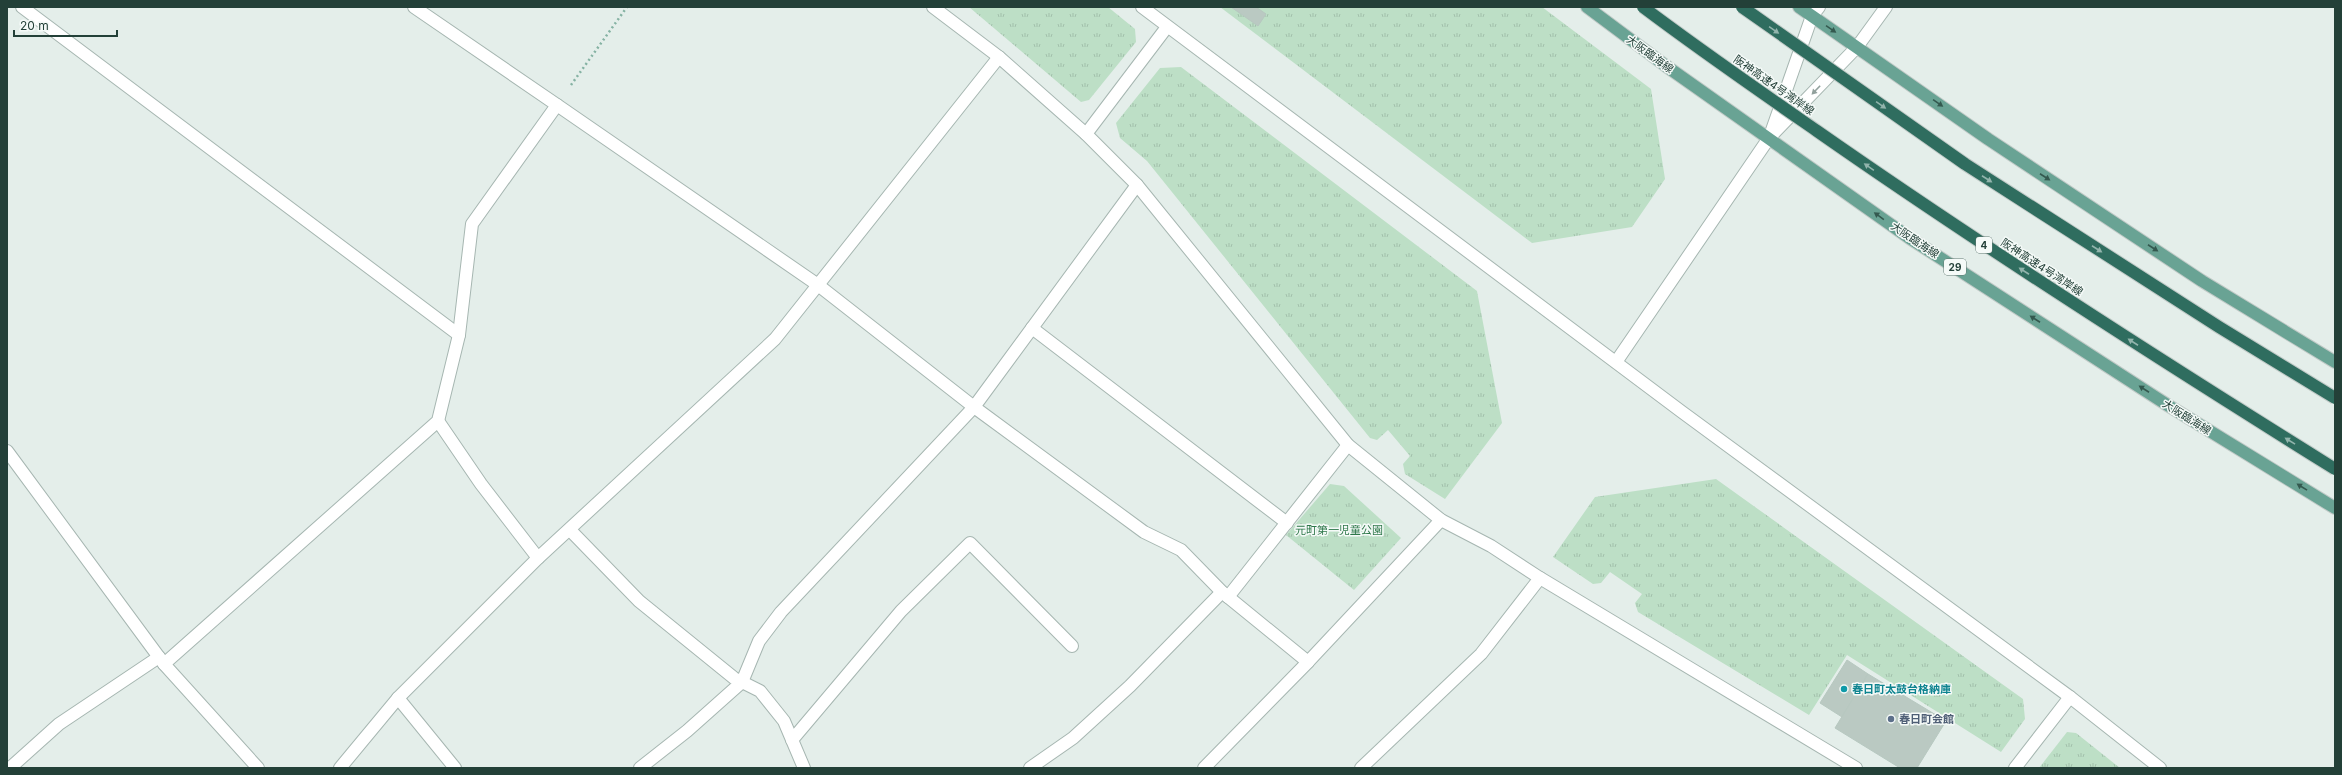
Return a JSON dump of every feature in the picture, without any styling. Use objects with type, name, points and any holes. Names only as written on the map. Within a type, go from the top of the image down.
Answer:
[{"type":"highway","name":"阪神高速4号湾岸線","points":[[1643,7],[1932,211],[2184,375],[2335,469]]},
{"type":"highway","points":[[1742,7],[1965,164],[2218,327],[2335,398]]},
{"type":"main road","name":"大阪臨海線","points":[[1587,7],[1666,66],[1911,239],[2169,406],[2335,508]]},
{"type":"main road","points":[[1799,7],[1816,12],[1858,47],[1988,139],[2202,281],[2335,362]]},
{"type":"street","points":[[22,7],[459,335]]},
{"type":"street","points":[[414,7],[818,285],[974,407],[1144,532],[1180,550],[1225,595],[1308,662]]},
{"type":"street","points":[[933,7],[999,57],[1086,134],[1136,185],[1348,445],[1441,520],[1490,546],[1540,578],[1856,768]]},
{"type":"street","points":[[1142,7],[1616,362],[2070,697],[2160,768]]},
{"type":"street","points":[[1616,362],[1769,138],[1858,47],[1886,7]]},
{"type":"street","points":[[1769,138],[1816,12]]},
{"type":"street","points":[[1086,134],[1167,27]]},
{"type":"street","points":[[340,768],[398,698],[538,558],[775,339],[999,57]]},
{"type":"street","points":[[10,768],[59,724],[162,660],[438,421],[459,335],[472,224],[557,105]]},
{"type":"street","points":[[640,768],[688,731],[742,682],[759,641],[781,612],[974,407],[1136,185]]},
{"type":"street","points":[[1032,328],[1287,523]]},
{"type":"street","points":[[438,421],[481,484],[538,558]]},
{"type":"street","points":[[1030,768],[1073,738],[1225,595],[1287,523],[1348,445]]},
{"type":"street","points":[[7,451],[162,660],[258,768]]},
{"type":"street","points":[[1204,768],[1308,662],[1441,520]]},
{"type":"street","points":[[570,530],[639,601],[734,678],[760,691],[784,721],[804,768]]},
{"type":"street","points":[[792,740],[901,611],[970,543],[1072,646]]},
{"type":"street","points":[[1361,768],[1481,654],[1540,578]]},
{"type":"street","points":[[2015,768],[2070,697]]},
{"type":"street","points":[[398,698],[455,768]]},
{"type":"path","points":[[557,105],[627,7]]},
{"type":"green space","points":[[969,7],[1108,7],[1135,29],[1136,42],[1089,100],[1081,102]]},
{"type":"green space","points":[[1220,7],[1542,7],[1651,89],[1665,179],[1632,227],[1532,243]]},
{"type":"green space","points":[[1181,67],[1477,291],[1502,423],[1445,499],[1405,474],[1403,464],[1410,456],[1388,430],[1377,440],[1370,438],[1147,161],[1120,138],[1116,123],[1160,68]]},
{"type":"green space","points":[[1716,479],[2023,699],[2025,719],[2001,752],[1847,655],[1809,715],[1638,612],[1635,603],[1642,594],[1610,572],[1601,583],[1593,584],[1553,557],[1595,497]]},
{"type":"green space","name":"元町第一児童公園","points":[[1330,484],[1344,486],[1401,538],[1354,590],[1286,535]]},
{"type":"green space","points":[[2067,732],[2076,733],[2120,768],[2039,768]]},
{"type":"building","points":[[1231,7],[1256,7],[1266,14],[1258,26]]},
{"type":"building","name":"春日町太鼓台格納庫","points":[[1847,660],[1868,674],[1842,717],[1820,703]]},
{"type":"building","name":"春日町会館","points":[[1868,674],[1946,721],[1917,768],[1900,768],[1835,728]]},
{"type":"place","name":"春日町太鼓台格納庫","points":[[1844,689]]},
{"type":"place","name":"春日町会館","points":[[1891,719]]}]
